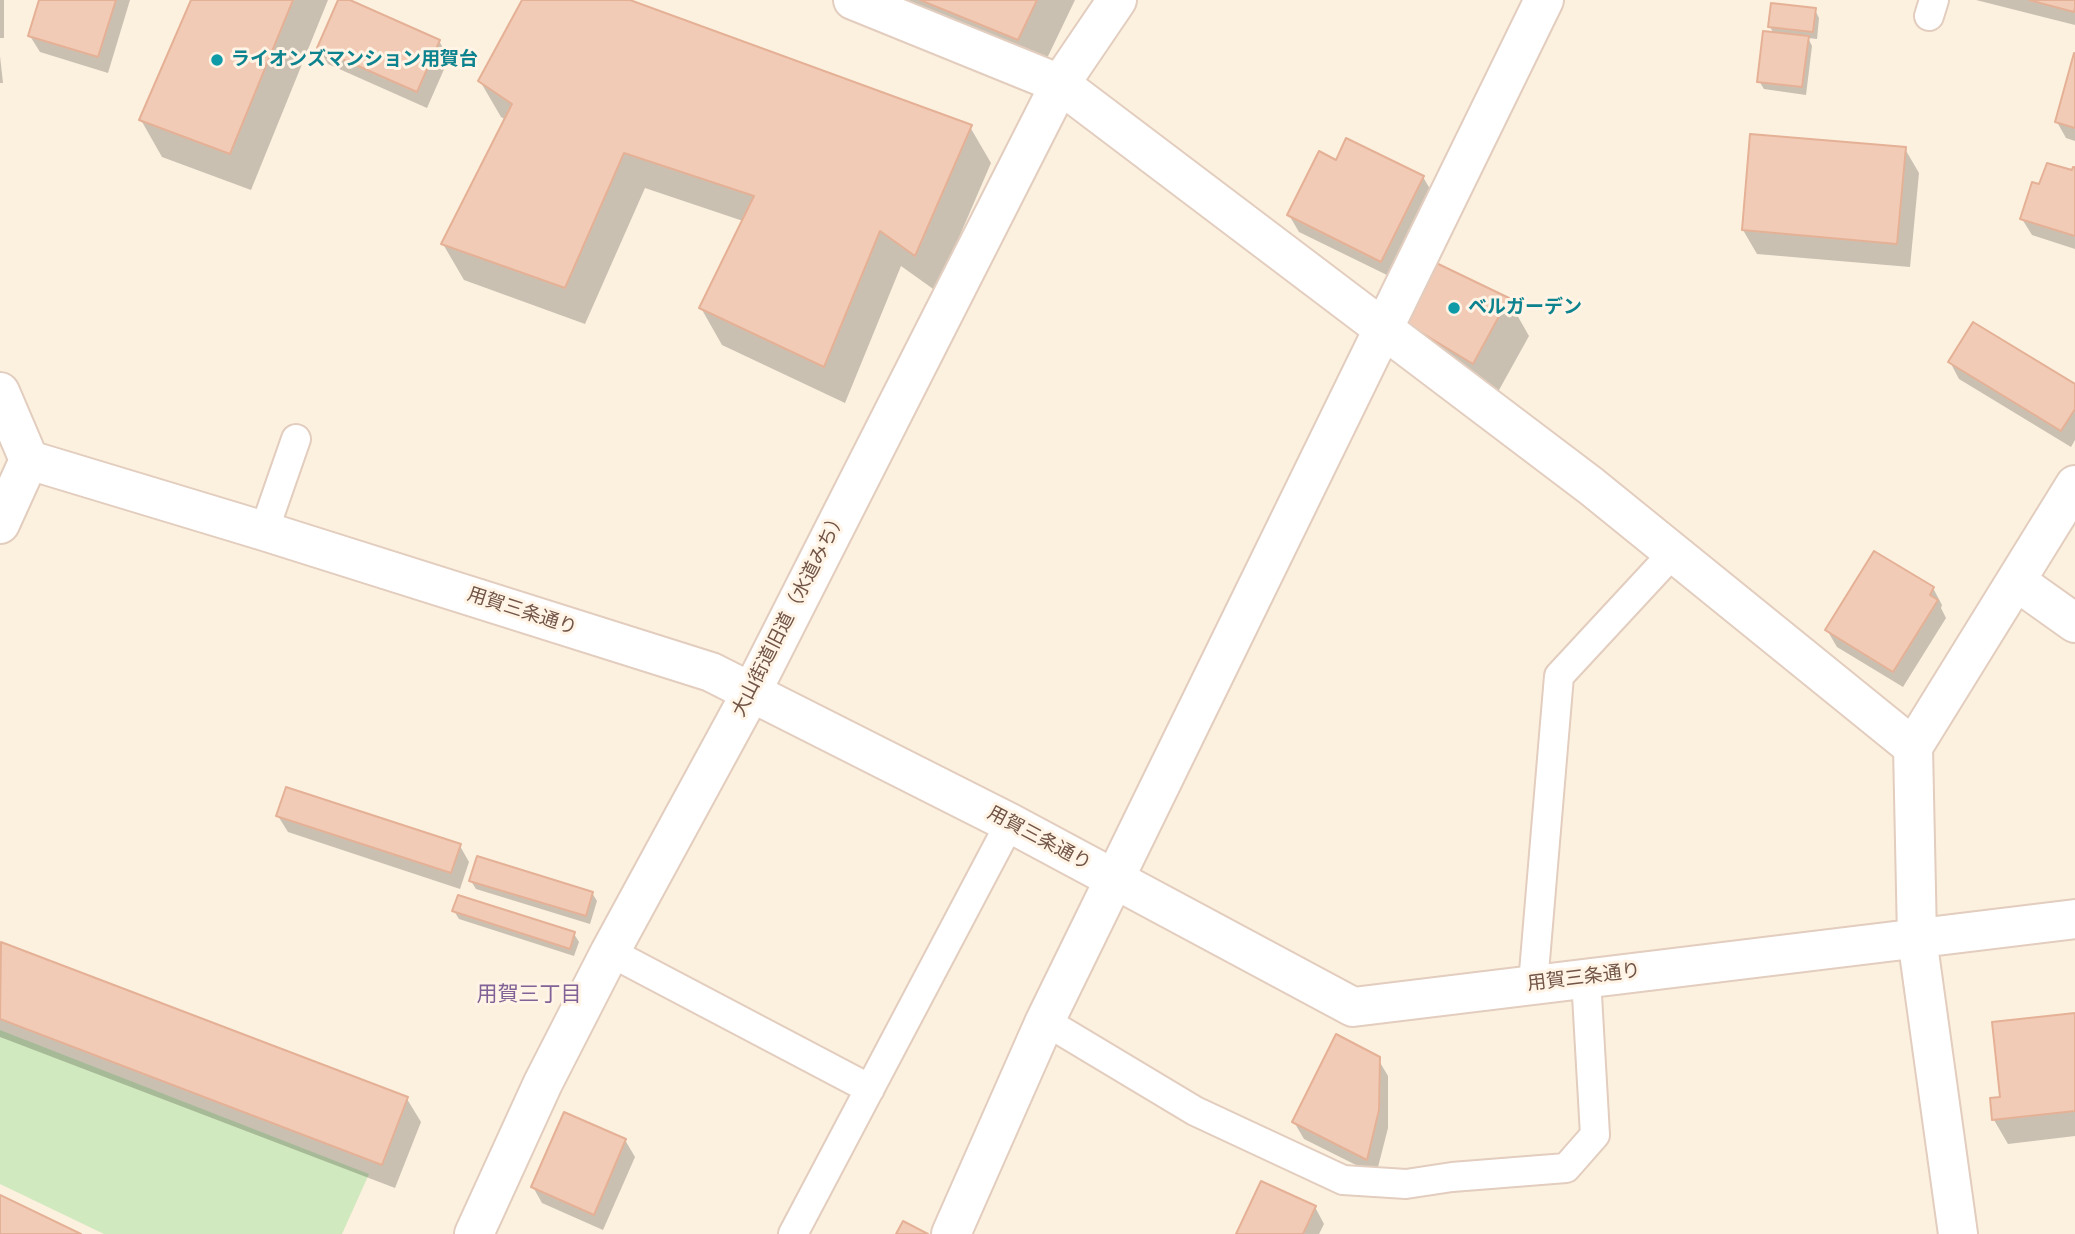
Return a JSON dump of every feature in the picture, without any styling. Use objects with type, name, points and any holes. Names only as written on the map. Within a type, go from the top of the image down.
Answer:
[{"type":"street","points":[[853,0],[1060,84],[1591,486],[1913,747]]},
{"type":"street","name":"大山街道旧道（水道みち）","points":[[474,1234],[543,1083],[610,951],[752,691],[1060,84],[1116,0]]},
{"type":"street","points":[[952,1234],[1045,1021],[1544,0]]},
{"type":"street","points":[[0,392],[29,460],[0,524]]},
{"type":"street","name":"用賀三条通り","points":[[29,460],[711,671],[1010,823],[1353,1007],[2075,919]]},
{"type":"street","points":[[1958,1234],[1917,938],[1913,747],[2075,485]]},
{"type":"street","points":[[2016,581],[2075,623]]},
{"type":"lane","points":[[264,531],[296,439]]},
{"type":"lane","points":[[1533,984],[1559,676],[1673,553]]},
{"type":"lane","points":[[793,1234],[1010,823]]},
{"type":"lane","points":[[610,951],[870,1089]]},
{"type":"lane","points":[[1045,1021],[1195,1111],[1343,1180],[1406,1184],[1452,1177],[1566,1168],[1595,1135],[1586,978]]},
{"type":"green space","points":[[0,1030],[369,1174],[342,1234],[104,1234],[0,1184]]},
{"type":"building","points":[[39,0],[116,0],[98,57],[28,36]]},
{"type":"building","name":"ライオンズマンション用賀台","points":[[191,0],[293,0],[230,154],[139,120]]},
{"type":"building","points":[[338,0],[350,0],[440,40],[417,92],[317,48]]},
{"type":"building","points":[[522,0],[630,0],[972,125],[915,256],[880,231],[824,367],[699,308],[754,196],[624,153],[565,288],[441,244],[512,104],[478,81]]},
{"type":"building","points":[[920,0],[1037,0],[1018,40]]},
{"type":"building","points":[[2029,0],[2075,0],[2074,12]]},
{"type":"building","points":[[1771,3],[1816,8],[1813,32],[1768,27]]},
{"type":"building","points":[[1763,31],[1809,36],[1802,87],[1757,82]]},
{"type":"building","points":[[2075,54],[2075,128],[2055,122]]},
{"type":"building","points":[[1750,134],[1906,147],[1897,244],[1742,230]]},
{"type":"building","points":[[1346,138],[1424,176],[1381,262],[1287,215],[1319,151],[1336,160]]},
{"type":"building","points":[[2047,163],[2072,170],[2075,167],[2075,236],[2020,219],[2032,182],[2039,184]]},
{"type":"building","name":"ベルガーデン","points":[[1430,260],[1509,298],[1473,364],[1399,319]]},
{"type":"building","points":[[1973,322],[2075,384],[2075,409],[2061,431],[1948,362]]},
{"type":"building","points":[[1874,551],[1934,587],[1930,595],[1938,600],[1893,672],[1825,630]]},
{"type":"building","points":[[286,787],[461,844],[451,873],[276,816]]},
{"type":"building","points":[[477,856],[593,892],[586,916],[469,881]]},
{"type":"building","points":[[458,895],[575,932],[570,949],[452,911]]},
{"type":"building","points":[[1,942],[408,1097],[382,1165],[0,1019]]},
{"type":"building","points":[[2075,1013],[2075,1111],[1992,1120],[1990,1098],[2000,1097],[1992,1022]]},
{"type":"building","points":[[1336,1034],[1380,1057],[1379,1110],[1367,1160],[1292,1122]]},
{"type":"building","points":[[564,1112],[626,1139],[594,1215],[531,1187]]},
{"type":"building","points":[[1261,1181],[1316,1206],[1303,1234],[1236,1234]]},
{"type":"building","points":[[0,1195],[81,1234],[0,1234]]},
{"type":"building","points":[[903,1221],[928,1234],[896,1234]]},
{"type":"place","name":"ライオンズマンション用賀台","points":[[217,60]]},
{"type":"place","name":"ベルガーデン","points":[[1454,308]]},
{"type":"district","name":"用賀三丁目","points":[[529,996]]}]
